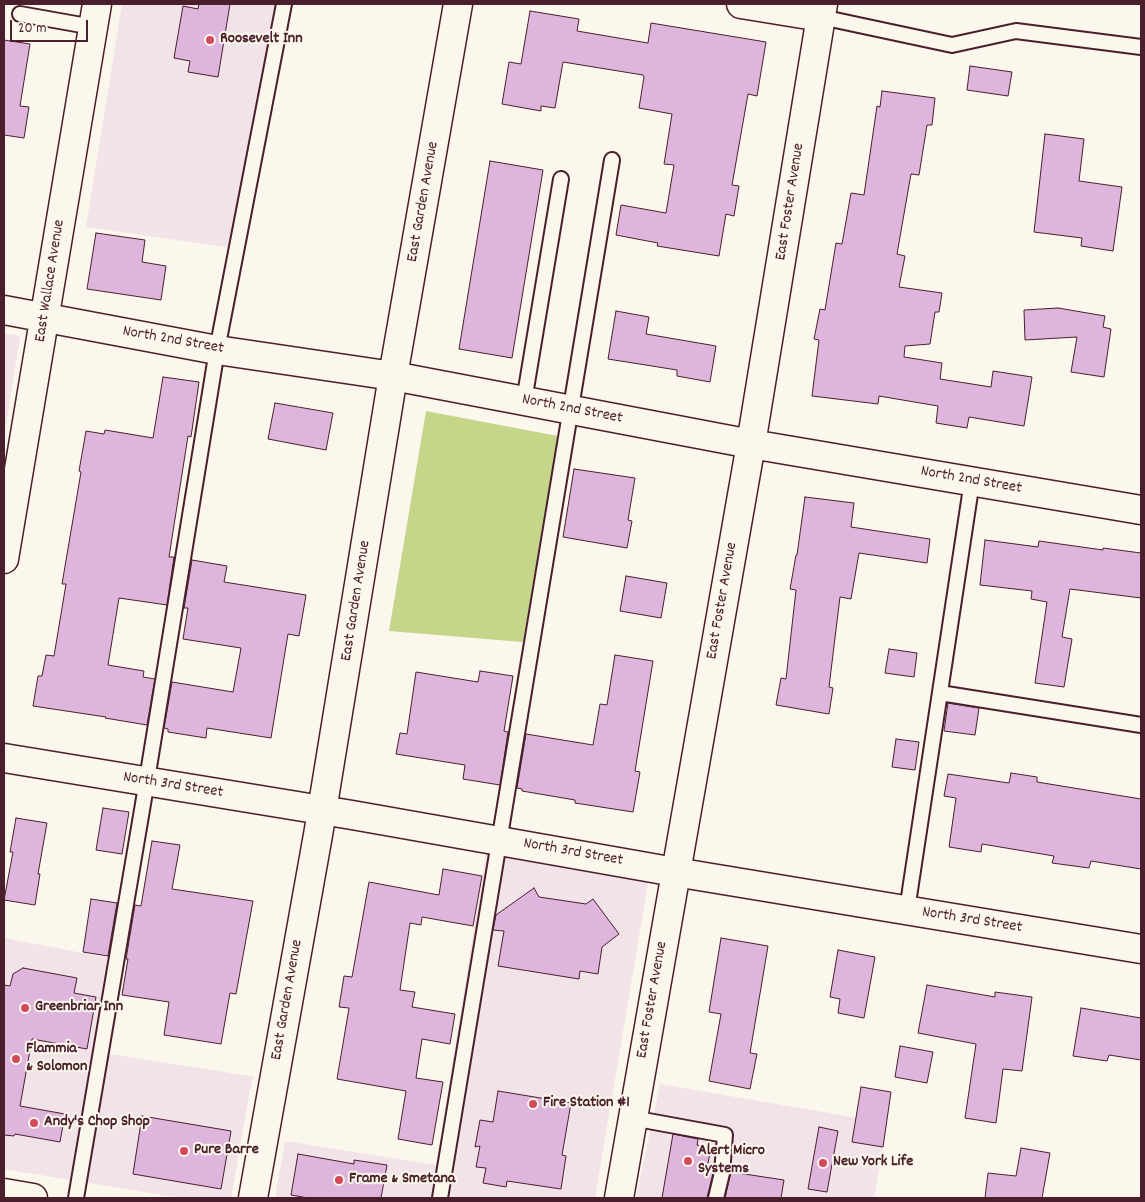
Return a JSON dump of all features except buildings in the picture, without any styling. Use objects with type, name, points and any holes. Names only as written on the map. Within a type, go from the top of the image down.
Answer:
[{"type":"street","name":"East Garden Avenue","points":[[253,1198],[322,811],[393,376],[458,4]]},
{"type":"street","points":[[741,4],[822,10]]},
{"type":"street","name":"East Foster Avenue","points":[[618,1198],[751,444],[822,10]]},
{"type":"street","name":"East Wallace Avenue","points":[[4,559],[10,486],[45,317],[95,15]]},
{"type":"street","name":"North 2nd Street","points":[[4,310],[217,350],[393,376],[751,444],[1141,510]]},
{"type":"street","name":"North 3rd Street","points":[[4,758],[1141,949]]},
{"type":"street","points":[[4,1193],[33,1198]]},
{"type":"lane","points":[[76,1198],[217,350],[284,4]]},
{"type":"lane","points":[[822,10],[952,45],[1016,31],[1141,46]]},
{"type":"lane","points":[[20,14],[95,15]]},
{"type":"lane","points":[[440,1198],[612,160]]},
{"type":"lane","points":[[524,401],[561,179]]},
{"type":"lane","points":[[907,910],[972,481]]},
{"type":"lane","points":[[940,693],[1141,725]]},
{"type":"lane","points":[[632,1118],[725,1135],[722,1173],[716,1198]]},
{"type":"shaded area","points":[[122,4],[279,4],[232,248],[86,227]]},
{"type":"shaded area","points":[[4,333],[20,337],[4,437]]},
{"type":"shaded area","points":[[486,853],[644,879],[648,883],[595,1198],[275,1198],[285,1141],[436,1165]]},
{"type":"shaded area","points":[[4,938],[125,961],[110,1054],[256,1077],[252,1080],[231,1198],[180,1198],[4,1169]]},
{"type":"shaded area","points":[[660,1084],[887,1123],[874,1198],[636,1198]]},
{"type":"green space","points":[[426,411],[558,436],[523,642],[389,631]]},
{"type":"place","name":"Roosevelt Inn","points":[[210,40]]},
{"type":"place","name":"Greenbriar Inn","points":[[25,1008]]},
{"type":"place","name":"Flammia & Solomon","points":[[16,1059]]},
{"type":"place","name":"Fire Station #1","points":[[533,1104]]},
{"type":"place","name":"Andy's Chop Shop","points":[[34,1123]]},
{"type":"place","name":"Pure Barre","points":[[184,1151]]},
{"type":"place","name":"Alert Micro Systems","points":[[688,1161]]},
{"type":"place","name":"New York Life","points":[[823,1163]]},
{"type":"place","name":"Frame & Smetana","points":[[339,1180]]}]
